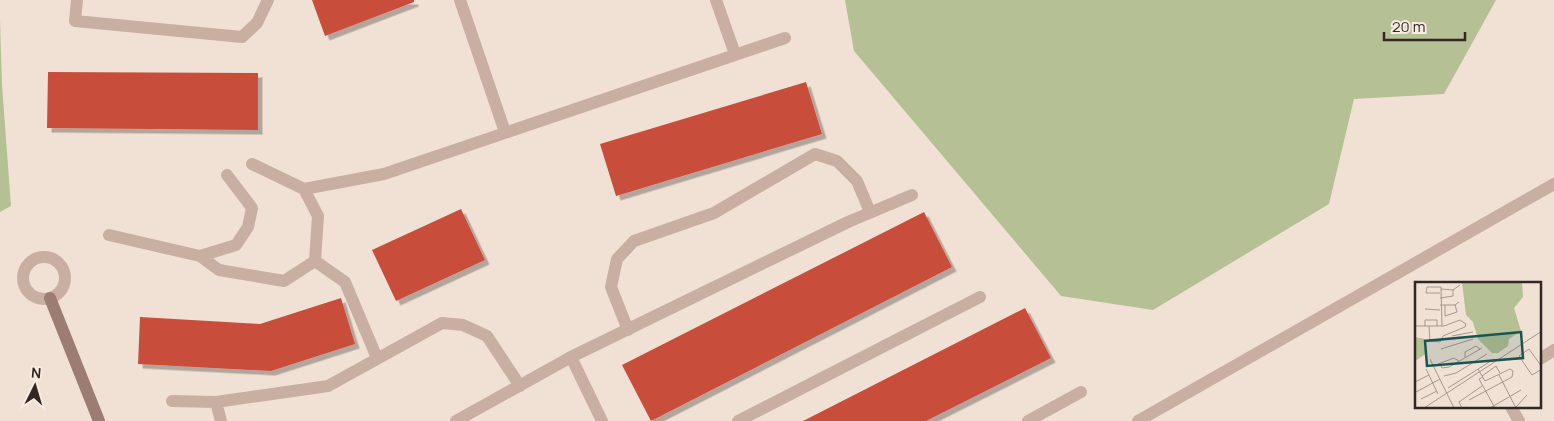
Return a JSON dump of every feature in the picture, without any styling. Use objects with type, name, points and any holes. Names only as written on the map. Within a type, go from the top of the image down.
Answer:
[{"type":"street","points":[[77,0],[75,21],[242,37],[256,23],[268,0]]},
{"type":"street","points":[[460,0],[505,132]]},
{"type":"street","points":[[716,0],[735,54]]},
{"type":"street","points":[[252,164],[304,189],[384,174],[785,38]]},
{"type":"street","points":[[628,330],[611,288],[617,259],[634,241],[714,213],[815,154],[837,161],[857,181],[870,212]]},
{"type":"street","points":[[200,256],[236,245],[248,228],[252,208],[228,175]]},
{"type":"street","points":[[1138,421],[1554,184]]},
{"type":"street","points":[[304,189],[318,216],[315,261]]},
{"type":"street","points":[[456,421],[570,357],[870,212],[912,195]]},
{"type":"street","points":[[109,235],[200,256],[219,270],[284,281],[315,261]]},
{"type":"street","points":[[315,261],[345,282],[377,358]]},
{"type":"street","points":[[738,421],[980,297]]},
{"type":"street","points":[[50,298],[99,421]]},
{"type":"street","points":[[172,401],[216,402],[328,386],[442,323],[464,325],[487,336],[520,386]]},
{"type":"street","points":[[1542,358],[1554,350]]},
{"type":"street","points":[[570,357],[602,421]]},
{"type":"street","points":[[1028,421],[1081,392]]},
{"type":"street","points":[[216,402],[221,421]]},
{"type":"street","points":[[1512,408],[1519,421]]},
{"type":"green space","points":[[845,0],[1496,0],[1444,94],[1354,99],[1329,204],[1153,310],[1061,296],[854,51]]},
{"type":"green space","points":[[0,19],[2,85],[11,206],[0,212]]},
{"type":"building","points":[[312,0],[414,0],[414,2],[325,36]]},
{"type":"building","points":[[48,72],[258,73],[258,130],[47,128]]},
{"type":"building","points":[[806,82],[822,134],[616,196],[600,144]]},
{"type":"building","points":[[461,209],[485,260],[396,301],[372,250]]},
{"type":"building","points":[[924,212],[952,267],[651,421],[622,365]]},
{"type":"building","points":[[341,298],[355,344],[271,371],[138,364],[140,317],[260,324]]},
{"type":"building","points":[[1025,308],[1051,358],[926,421],[803,421]]}]
